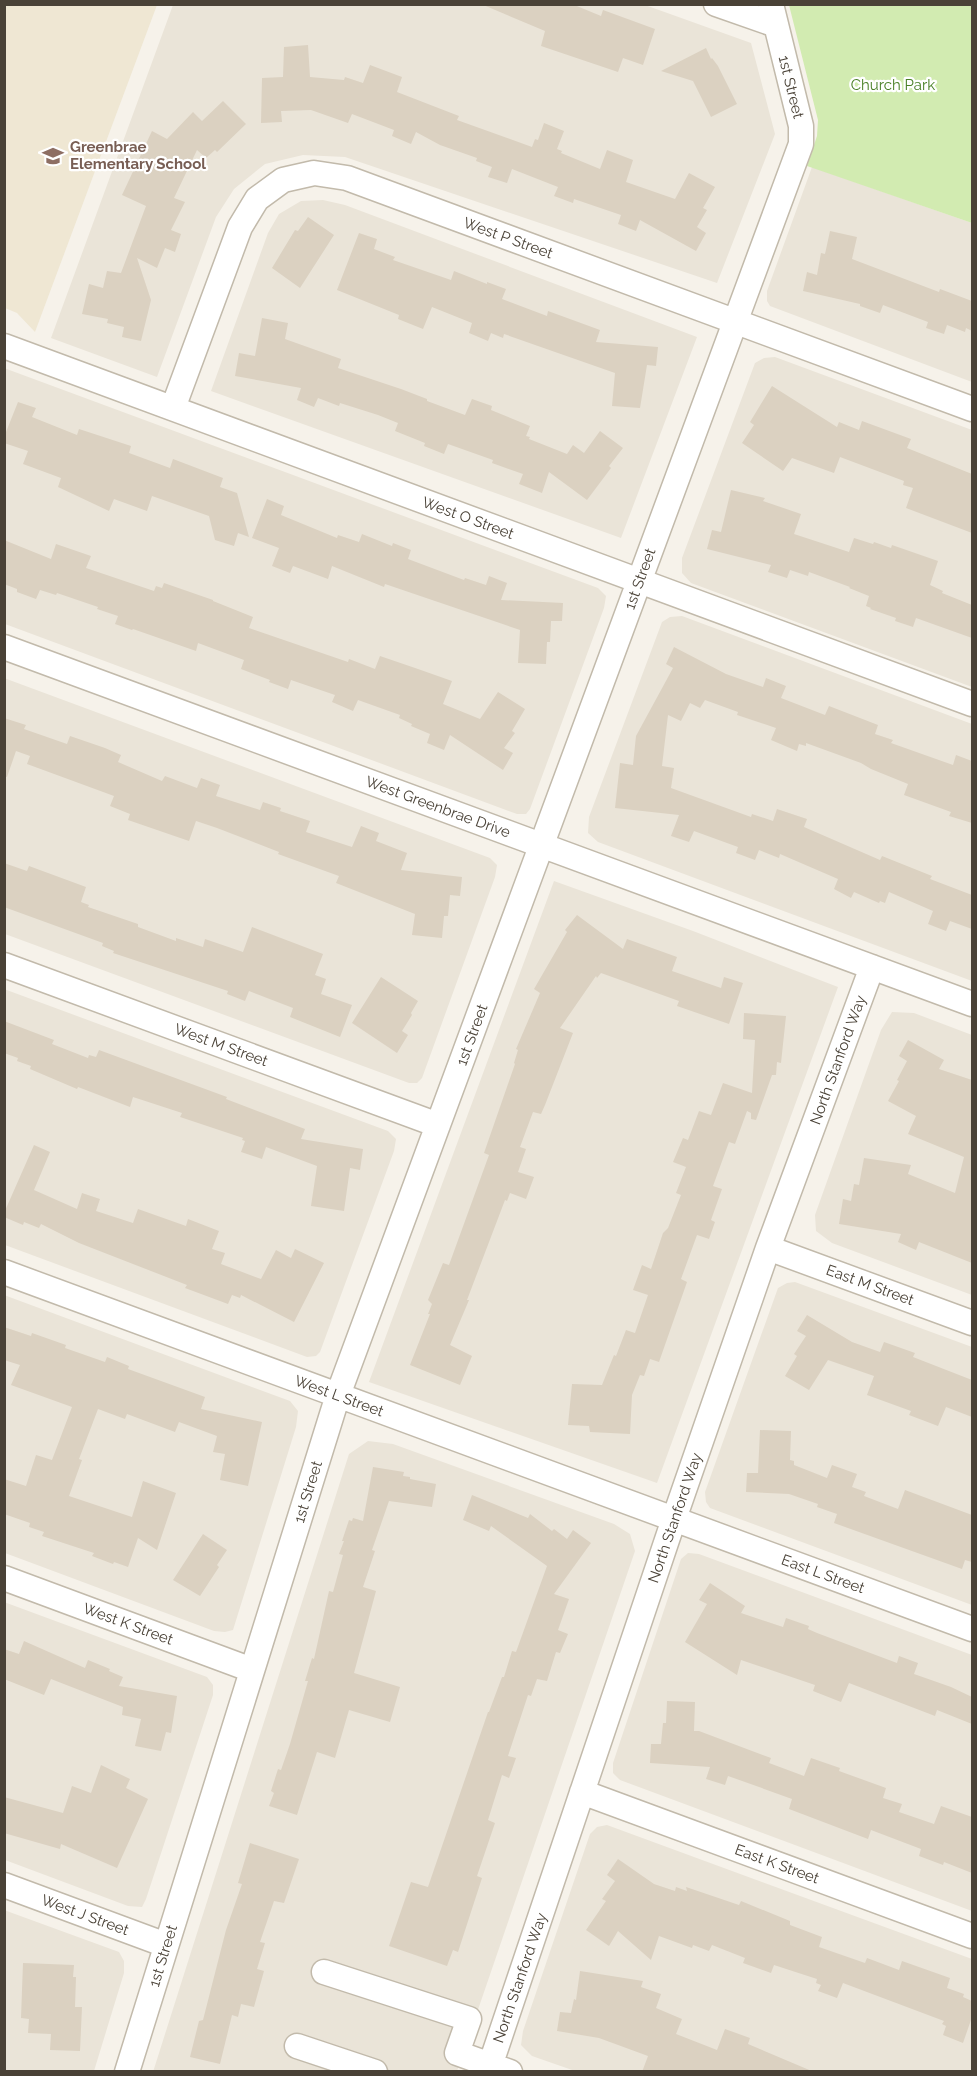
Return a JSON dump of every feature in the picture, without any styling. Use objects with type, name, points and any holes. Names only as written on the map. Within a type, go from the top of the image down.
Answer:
[{"type":"street","points":[[716,4],[773,15]]},
{"type":"street","name":"1st Street","points":[[127,2072],[338,1395],[801,144],[801,126],[773,15]]},
{"type":"street","name":"West P Street","points":[[173,408],[240,227],[257,200],[283,180],[314,173],[347,178],[972,409]]},
{"type":"street","name":"West O Street","points":[[4,346],[972,704]]},
{"type":"street","name":"West Greenbrae Drive","points":[[4,647],[972,1004]]},
{"type":"street","name":"West M Street","points":[[4,965],[438,1125]]},
{"type":"street","name":"North Stanford Way","points":[[496,2069],[582,1792],[674,1519],[768,1248],[872,967]]},
{"type":"street","name":"East M Street","points":[[768,1248],[972,1323]]},
{"type":"street","name":"West L Street","points":[[4,1272],[674,1519]]},
{"type":"street","name":"East L Street","points":[[674,1519],[972,1629]]},
{"type":"street","name":"West K Street","points":[[4,1578],[252,1670]]},
{"type":"street","name":"East K Street","points":[[582,1792],[972,1936]]},
{"type":"street","name":"West J Street","points":[[4,1885],[166,1945]]},
{"type":"street","points":[[324,1972],[469,2019],[454,2062],[496,2069]]},
{"type":"street","points":[[297,2046],[375,2072]]},
{"type":"shaded area","name":"Greenbrae Elementary School","points":[[4,5],[157,5],[35,332],[17,313],[5,308]]},
{"type":"shaded area","points":[[173,5],[645,5],[751,43],[775,134],[717,283],[345,157],[303,155],[265,164],[234,189],[216,217],[157,377],[51,338]]},
{"type":"shaded area","points":[[812,167],[972,223],[972,382],[770,306],[767,301],[767,291]]},
{"type":"shaded area","points":[[323,200],[345,205],[697,337],[621,538],[211,391],[268,233],[279,214],[301,201]]},
{"type":"shaded area","points":[[775,357],[972,430],[972,687],[691,583],[682,573],[682,558],[755,363],[764,358]]},
{"type":"shaded area","points":[[4,368],[598,588],[606,596],[604,608],[530,809],[526,814],[517,814],[5,624]]},
{"type":"shaded area","points":[[682,616],[972,724],[972,981],[598,842],[588,833],[589,817],[662,622],[670,617]]},
{"type":"shaded area","points":[[4,678],[490,858],[497,865],[495,877],[422,1078],[417,1083],[409,1083],[5,934]]},
{"type":"shaded area","points":[[554,881],[838,987],[657,1483],[369,1382]]},
{"type":"shaded area","points":[[4,989],[388,1131],[396,1139],[394,1151],[320,1352],[316,1356],[307,1357],[5,1245]]},
{"type":"shaded area","points":[[892,1012],[914,1013],[972,1035],[972,1295],[832,1243],[816,1231],[815,1215],[881,1030]]},
{"type":"shaded area","points":[[795,1282],[972,1347],[972,1605],[710,1508],[706,1502],[705,1492],[778,1288]]},
{"type":"shaded area","points":[[4,1295],[290,1401],[298,1411],[296,1427],[233,1630],[214,1631],[5,1553]]},
{"type":"shaded area","points":[[368,1441],[393,1444],[614,1524],[630,1534],[635,1551],[457,2071],[153,2072],[349,1454]]},
{"type":"shaded area","points":[[688,1553],[699,1554],[972,1655],[972,1911],[620,1780],[613,1773],[613,1763],[681,1559]]},
{"type":"shaded area","points":[[4,1602],[207,1677],[213,1685],[213,1695],[142,1907],[128,1906],[5,1860]]},
{"type":"shaded area","points":[[607,1825],[972,1959],[972,2071],[575,2071],[532,2056],[521,2045],[523,2031],[590,1834],[597,1827]]},
{"type":"shaded area","points":[[4,1910],[119,1952],[124,1961],[124,1973],[94,2071],[5,2071]]},
{"type":"green space","name":"Church Park","points":[[789,5],[972,5],[972,223],[807,166],[817,136],[818,120]]},
{"type":"building","points":[[481,4],[572,4],[601,16],[603,10],[655,29],[643,65],[623,58],[618,72],[541,46],[545,31]]},
{"type":"building","points":[[308,45],[310,77],[344,80],[345,77],[363,83],[370,65],[402,77],[397,92],[459,116],[457,120],[532,147],[535,139],[538,140],[544,123],[564,131],[557,149],[562,151],[561,153],[600,169],[607,150],[633,160],[626,182],[675,199],[689,173],[715,187],[703,208],[707,210],[697,227],[706,233],[696,251],[640,220],[636,231],[618,224],[621,215],[574,199],[573,203],[554,196],[558,187],[512,169],[507,183],[488,177],[492,167],[476,161],[477,158],[440,145],[416,132],[411,144],[392,136],[394,130],[352,114],[348,123],[311,110],[281,111],[282,122],[261,123],[262,78],[283,77],[284,47]]},
{"type":"building","points":[[706,48],[737,104],[711,117],[693,81],[661,71]]},
{"type":"building","points":[[223,101],[246,124],[217,152],[215,150],[206,158],[197,150],[174,198],[185,202],[171,230],[181,234],[175,252],[165,248],[157,268],[137,258],[151,300],[141,341],[122,337],[124,327],[107,323],[108,319],[82,314],[89,284],[103,288],[107,271],[121,273],[146,206],[122,195],[152,131],[167,139],[193,112],[202,121]]},
{"type":"building","points":[[308,217],[334,235],[300,288],[272,268],[295,230],[298,231]]},
{"type":"building","points":[[830,231],[857,237],[852,259],[939,292],[940,289],[972,301],[972,331],[966,328],[965,332],[947,325],[944,334],[926,328],[928,322],[883,305],[880,313],[860,306],[860,304],[803,291],[807,272],[817,275],[821,253],[825,254]]},
{"type":"building","points":[[359,233],[377,239],[374,249],[395,257],[393,260],[451,280],[454,271],[487,284],[487,282],[506,289],[502,299],[547,316],[548,311],[600,330],[596,342],[658,347],[656,366],[647,365],[640,408],[612,406],[615,373],[504,334],[503,338],[491,333],[488,341],[469,333],[472,323],[432,307],[423,329],[398,319],[399,315],[337,290]]},
{"type":"building","points":[[262,318],[288,323],[285,339],[341,359],[338,368],[401,389],[465,415],[472,399],[492,406],[491,410],[530,426],[526,436],[530,437],[529,439],[567,454],[573,445],[584,453],[600,431],[623,448],[587,500],[549,472],[542,493],[519,484],[523,474],[492,463],[493,460],[448,444],[444,454],[424,446],[425,443],[395,431],[398,423],[378,415],[340,403],[339,406],[318,398],[314,407],[297,400],[301,388],[235,376],[239,353],[255,356]]},
{"type":"building","points":[[772,386],[837,427],[839,422],[859,430],[862,421],[911,439],[907,448],[972,474],[972,533],[906,508],[913,488],[903,485],[904,481],[840,457],[834,473],[792,458],[783,471],[742,443],[754,425],[750,422]]},
{"type":"building","points":[[18,402],[36,408],[32,417],[77,435],[79,429],[131,446],[129,453],[170,468],[173,459],[223,478],[220,487],[237,493],[249,537],[238,533],[234,546],[215,540],[209,516],[152,496],[147,511],[114,499],[109,511],[58,487],[61,478],[23,464],[28,451],[4,443],[4,437]]},
{"type":"building","points":[[731,490],[765,498],[763,501],[801,514],[794,534],[849,552],[854,538],[891,548],[892,545],[938,561],[930,585],[943,591],[942,593],[972,605],[972,638],[916,618],[913,627],[895,621],[896,618],[866,606],[869,596],[809,572],[808,576],[790,570],[787,578],[768,572],[771,565],[707,549],[712,530],[721,532]]},
{"type":"building","points":[[267,499],[284,506],[281,515],[337,538],[338,535],[359,542],[362,534],[392,546],[393,543],[411,550],[408,559],[464,580],[465,578],[486,585],[489,576],[507,583],[501,600],[563,603],[562,621],[551,621],[546,664],[518,663],[520,630],[385,584],[384,587],[332,566],[328,579],[293,566],[290,573],[272,566],[279,548],[252,538]]},
{"type":"building","points":[[4,540],[51,559],[56,544],[91,556],[86,568],[154,591],[156,586],[162,588],[164,583],[213,600],[253,617],[249,628],[348,662],[349,659],[375,669],[380,656],[452,681],[443,704],[480,719],[498,692],[525,709],[512,731],[515,733],[504,748],[513,753],[503,770],[450,735],[444,750],[427,743],[430,734],[411,726],[412,724],[399,718],[400,715],[358,700],[353,711],[332,702],[335,695],[291,680],[288,689],[241,669],[244,660],[198,643],[196,651],[115,624],[118,616],[57,593],[56,595],[40,590],[36,599],[17,592],[17,589],[4,584]]},
{"type":"building","points":[[674,647],[726,674],[763,687],[766,678],[786,686],[781,698],[825,715],[829,706],[878,725],[875,734],[893,740],[891,743],[953,765],[956,755],[972,761],[972,823],[949,816],[951,812],[904,795],[908,784],[861,763],[806,743],[806,746],[799,744],[797,751],[771,740],[776,728],[737,715],[738,712],[705,700],[700,708],[690,703],[681,721],[668,715],[662,766],[674,768],[671,788],[751,817],[752,814],[773,821],[777,809],[807,819],[804,827],[880,860],[882,856],[932,876],[930,879],[972,895],[972,929],[950,921],[946,931],[928,924],[933,911],[889,892],[885,903],[880,901],[879,903],[854,892],[851,898],[834,889],[838,879],[780,854],[779,858],[759,850],[755,860],[736,853],[738,847],[694,831],[689,842],[671,836],[679,815],[615,808],[620,763],[633,765],[636,736],[673,668],[666,664]]},
{"type":"building","points":[[4,718],[26,725],[24,729],[67,744],[70,736],[105,748],[121,755],[118,762],[162,781],[165,776],[197,788],[201,778],[220,785],[216,796],[260,810],[263,802],[281,808],[280,811],[310,821],[306,832],[352,847],[361,826],[379,833],[376,841],[407,853],[401,870],[462,877],[460,896],[450,895],[448,916],[444,916],[442,938],[412,935],[415,914],[336,883],[339,876],[278,854],[279,852],[217,828],[196,821],[189,841],[128,820],[130,814],[110,806],[114,796],[27,764],[30,756],[16,751],[7,777],[4,776]]},
{"type":"building","points":[[4,863],[27,871],[29,866],[86,887],[81,902],[89,905],[88,907],[138,924],[138,927],[176,941],[176,938],[203,947],[205,939],[243,952],[252,927],[323,954],[315,975],[326,979],[321,994],[352,1005],[340,1037],[290,1017],[293,1008],[249,991],[245,1001],[227,994],[228,991],[113,953],[114,951],[102,946],[103,943],[4,907]]},
{"type":"building","points":[[577,915],[623,949],[627,939],[677,957],[672,971],[721,988],[724,977],[743,983],[729,1024],[677,1006],[679,1001],[601,973],[597,978],[596,976],[560,1028],[573,1033],[541,1114],[533,1112],[520,1147],[526,1149],[518,1172],[534,1177],[526,1199],[510,1193],[507,1201],[505,1200],[467,1300],[469,1300],[450,1345],[472,1356],[460,1385],[410,1365],[430,1314],[428,1314],[432,1304],[428,1300],[443,1263],[449,1265],[489,1155],[484,1153],[515,1064],[518,1050],[516,1049],[540,993],[534,989],[567,932],[565,930]]},
{"type":"building","points":[[381,977],[418,1001],[402,1031],[408,1035],[397,1053],[352,1023]]},
{"type":"building","points":[[744,1013],[786,1016],[781,1063],[777,1062],[776,1075],[772,1075],[756,1120],[751,1119],[751,1113],[747,1111],[735,1144],[729,1142],[713,1186],[722,1189],[711,1220],[715,1222],[709,1239],[697,1235],[681,1279],[687,1282],[659,1362],[650,1359],[644,1376],[640,1375],[632,1395],[630,1434],[590,1432],[589,1426],[568,1425],[572,1384],[602,1385],[626,1330],[635,1333],[648,1295],[633,1290],[642,1265],[651,1269],[663,1233],[668,1228],[681,1195],[676,1193],[686,1167],[673,1162],[683,1138],[688,1140],[699,1111],[711,1115],[723,1083],[752,1093],[755,1040],[743,1039]]},
{"type":"building","points":[[4,1021],[54,1040],[52,1044],[88,1058],[89,1055],[96,1057],[99,1050],[227,1097],[226,1099],[305,1129],[301,1139],[363,1149],[360,1170],[350,1168],[344,1211],[311,1206],[317,1166],[266,1147],[262,1159],[241,1152],[245,1141],[242,1140],[243,1138],[180,1117],[182,1113],[133,1097],[130,1107],[78,1087],[77,1089],[30,1069],[31,1066],[17,1061],[18,1058],[4,1053]]},
{"type":"building","points":[[908,1040],[944,1060],[939,1069],[972,1080],[972,1263],[919,1242],[916,1250],[898,1242],[901,1234],[839,1224],[843,1199],[851,1201],[854,1184],[859,1185],[864,1158],[911,1165],[908,1174],[955,1193],[964,1157],[908,1134],[916,1116],[888,1101],[907,1061],[899,1056]]},
{"type":"building","points":[[34,1145],[50,1152],[34,1190],[77,1209],[82,1193],[100,1199],[96,1211],[133,1223],[138,1209],[186,1226],[188,1219],[219,1231],[212,1249],[225,1253],[221,1264],[261,1279],[276,1250],[291,1258],[295,1249],[324,1263],[294,1322],[241,1295],[240,1298],[232,1295],[228,1304],[185,1288],[187,1285],[79,1243],[41,1224],[39,1228],[24,1222],[23,1225],[4,1217]]},
{"type":"building","points":[[807,1315],[852,1342],[880,1352],[884,1342],[915,1353],[913,1357],[972,1380],[972,1417],[946,1407],[938,1426],[909,1415],[911,1411],[867,1395],[874,1376],[828,1360],[809,1390],[785,1376],[797,1356],[794,1354],[806,1336],[797,1331]]},
{"type":"building","points":[[4,1327],[31,1336],[32,1333],[105,1362],[107,1357],[129,1366],[128,1369],[205,1397],[201,1409],[262,1422],[248,1486],[220,1480],[225,1454],[213,1452],[217,1436],[179,1422],[175,1432],[127,1414],[125,1419],[98,1409],[79,1459],[82,1460],[69,1496],[132,1517],[143,1481],[176,1493],[157,1550],[138,1538],[128,1567],[114,1562],[113,1564],[92,1556],[94,1553],[42,1536],[44,1532],[29,1527],[30,1523],[4,1514],[4,1479],[26,1486],[36,1455],[52,1460],[72,1407],[11,1385],[20,1365],[4,1360]]},
{"type":"building","points":[[760,1430],[791,1431],[790,1460],[794,1461],[794,1465],[827,1478],[832,1465],[857,1474],[852,1487],[866,1492],[864,1496],[898,1509],[905,1490],[972,1515],[972,1562],[965,1560],[962,1569],[834,1523],[837,1514],[817,1507],[818,1504],[789,1494],[746,1492],[747,1473],[758,1473]]},
{"type":"building","points":[[373,1467],[404,1472],[403,1476],[410,1477],[410,1479],[436,1484],[432,1507],[389,1501],[372,1550],[375,1551],[363,1587],[376,1591],[354,1673],[400,1687],[390,1722],[349,1710],[335,1758],[317,1752],[297,1815],[269,1806],[274,1793],[271,1791],[290,1744],[308,1681],[305,1681],[312,1658],[314,1659],[329,1591],[333,1592],[343,1555],[339,1554],[344,1541],[342,1541],[349,1520],[352,1521],[353,1518],[363,1521]]},
{"type":"building","points":[[472,1495],[528,1518],[530,1514],[567,1539],[573,1530],[591,1543],[554,1594],[569,1599],[558,1630],[568,1634],[560,1653],[556,1652],[547,1681],[537,1679],[531,1696],[528,1695],[508,1756],[516,1758],[509,1778],[502,1775],[488,1820],[495,1823],[477,1876],[482,1878],[458,1952],[453,1950],[447,1966],[389,1946],[411,1882],[428,1887],[488,1712],[502,1677],[504,1677],[512,1651],[516,1652],[547,1566],[491,1526],[489,1531],[463,1520]]},
{"type":"building","points":[[203,1534],[227,1550],[200,1596],[173,1580]]},
{"type":"building","points":[[710,1583],[745,1606],[741,1613],[783,1627],[786,1618],[809,1626],[808,1629],[817,1633],[897,1663],[899,1656],[918,1663],[914,1674],[972,1697],[972,1724],[937,1710],[935,1716],[849,1683],[841,1702],[813,1691],[815,1685],[741,1660],[737,1675],[685,1642],[707,1604],[699,1600]]},
{"type":"building","points":[[24,1641],[85,1668],[88,1660],[110,1669],[109,1671],[123,1677],[119,1686],[177,1696],[171,1733],[166,1732],[161,1751],[135,1746],[141,1719],[122,1715],[123,1707],[51,1679],[44,1695],[4,1679],[4,1649],[19,1654]]},
{"type":"building","points":[[667,1701],[695,1702],[694,1731],[771,1758],[769,1763],[804,1776],[811,1758],[840,1768],[839,1771],[886,1788],[883,1798],[902,1804],[899,1812],[934,1824],[941,1806],[972,1817],[972,1873],[944,1862],[943,1865],[919,1856],[921,1849],[871,1830],[868,1839],[789,1809],[792,1799],[745,1782],[728,1776],[725,1785],[706,1779],[710,1767],[650,1763],[651,1744],[661,1744],[663,1723],[666,1723]]},
{"type":"building","points":[[101,1765],[130,1779],[126,1788],[148,1799],[117,1868],[61,1844],[60,1849],[4,1833],[4,1797],[63,1813],[72,1786],[91,1793]]},
{"type":"building","points":[[250,1843],[299,1859],[284,1903],[274,1901],[260,1942],[265,1943],[257,1969],[264,1971],[254,2007],[241,2004],[238,2017],[232,2015],[220,2064],[190,2057],[199,2021],[203,2020],[226,1930],[242,1884],[238,1883]]},
{"type":"building","points":[[618,1859],[654,1884],[675,1891],[676,1887],[687,1891],[686,1887],[739,1905],[741,1901],[790,1921],[790,1925],[822,1937],[819,1947],[865,1963],[867,1958],[899,1970],[902,1961],[950,1978],[947,1988],[964,1994],[963,1997],[972,2001],[972,2017],[963,2043],[943,2035],[946,2026],[942,2024],[944,2021],[843,1983],[837,1998],[818,1991],[821,1985],[816,1983],[817,1979],[774,1965],[771,1973],[743,1963],[745,1958],[712,1945],[709,1951],[693,1945],[692,1948],[659,1936],[651,1960],[618,1931],[609,1946],[586,1930],[606,1901],[602,1899],[615,1881],[607,1875]]},
{"type":"building","points":[[23,1963],[74,1965],[75,2007],[82,2007],[80,2051],[50,2050],[51,2034],[28,2033],[29,2019],[21,2018]]},
{"type":"building","points":[[580,1971],[643,1981],[641,1987],[661,1994],[656,2008],[682,2019],[676,2034],[717,2050],[725,2029],[750,2038],[748,2044],[814,2072],[642,2072],[648,2056],[599,2038],[557,2031],[560,2012],[571,2013],[574,1999],[576,2000]]},
{"type":"place","name":"Greenbrae Elementary School","points":[[53,156]]}]
